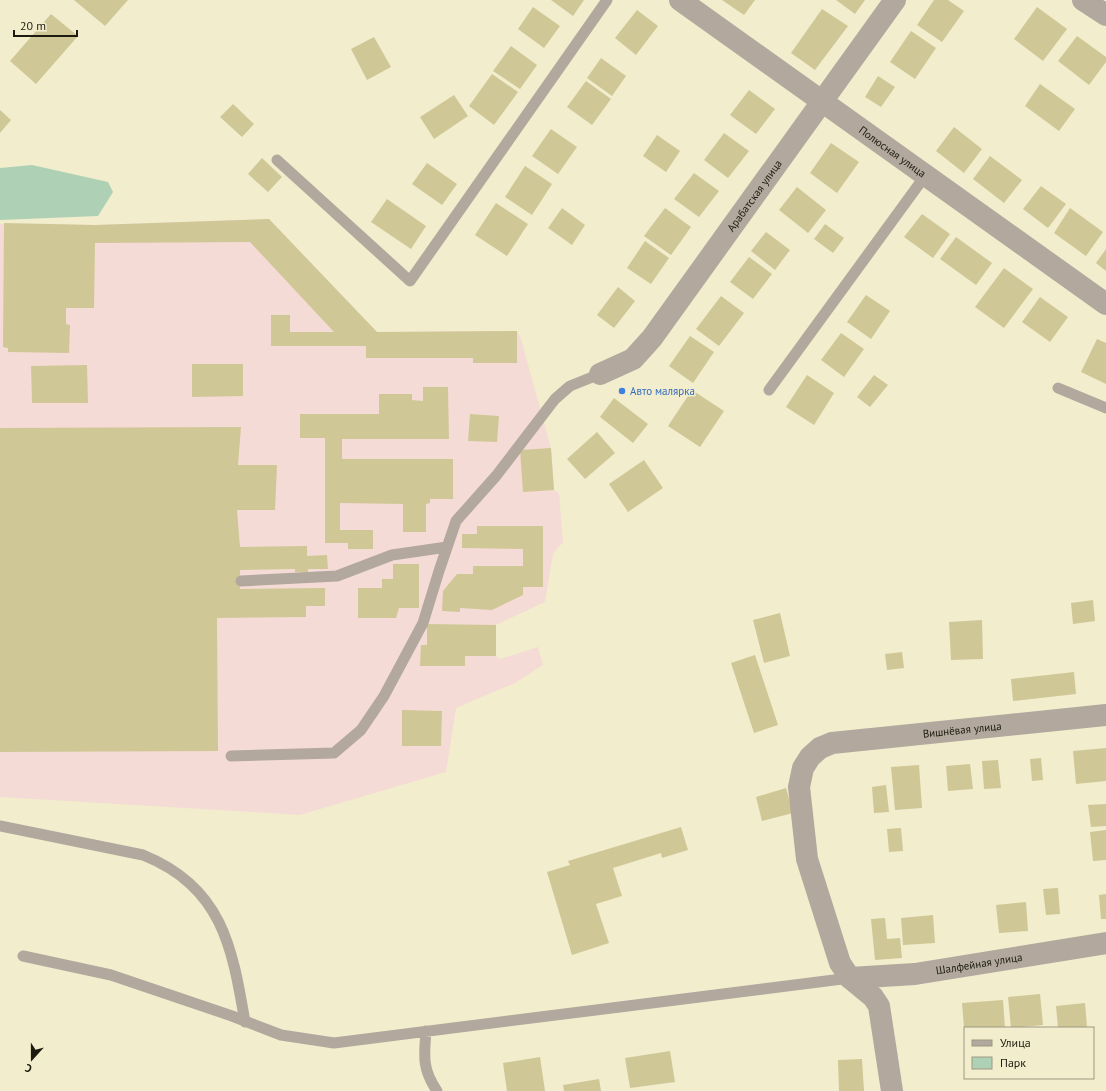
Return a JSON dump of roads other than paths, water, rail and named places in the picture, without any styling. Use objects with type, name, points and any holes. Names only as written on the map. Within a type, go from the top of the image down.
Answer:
[{"type":"street","name":"Полюсная улица","points":[[680,0],[1106,304]]},
{"type":"street","name":"Арабатская улица","points":[[600,374],[633,359],[652,338],[895,0]]},
{"type":"street","points":[[1083,0],[1106,15]]},
{"type":"street","name":"Вишнёвая улица","points":[[850,978],[840,963],[807,859],[799,787],[802,768],[810,757],[820,748],[832,743],[1106,714]]},
{"type":"street","name":"Шалфейная улица","points":[[850,978],[915,974],[1106,943]]},
{"type":"street","points":[[850,978],[873,997],[879,1006],[892,1091]]},
{"type":"lane","points":[[277,160],[410,280],[607,0]]},
{"type":"lane","points":[[769,390],[925,176]]},
{"type":"lane","points":[[231,756],[334,753],[361,730],[384,696],[424,623],[456,521],[496,476],[555,399],[570,386],[600,374]]},
{"type":"lane","points":[[1058,388],[1106,408]]},
{"type":"lane","points":[[241,581],[337,576],[392,555],[447,547]]},
{"type":"lane","points":[[0,826],[143,855],[164,864],[196,887],[219,920],[232,955],[245,1022]]},
{"type":"lane","points":[[23,956],[111,975],[281,1036],[334,1043],[850,978]]},
{"type":"lane","points":[[426,1031],[424,1065],[430,1080],[437,1091]]},
{"type":"place","name":"Авто малярка","points":[[622,391]]}]
